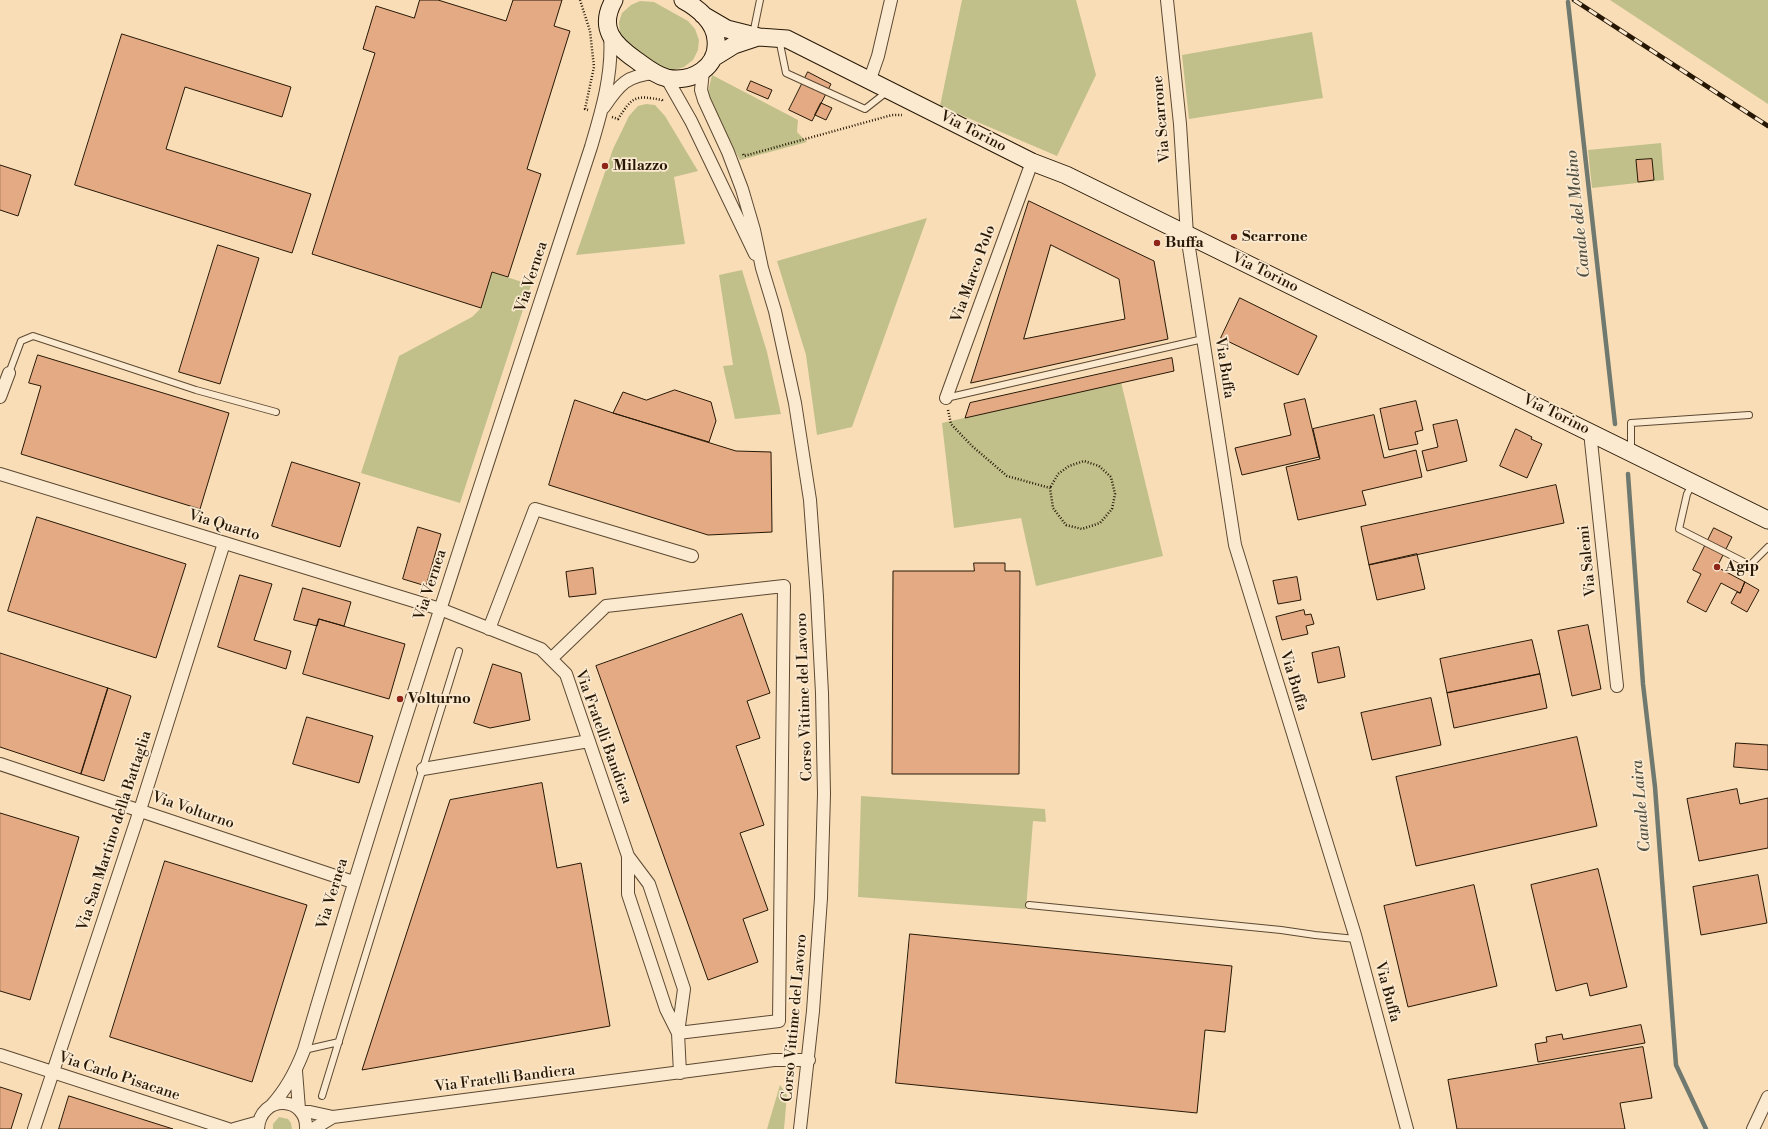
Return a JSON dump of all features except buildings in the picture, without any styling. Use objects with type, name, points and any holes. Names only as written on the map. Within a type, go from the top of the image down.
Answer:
[{"type":"main road","points":[[601,0],[615,44],[622,51],[660,75],[689,78],[734,45],[754,37]]},
{"type":"main road","points":[[609,29],[610,7],[614,0]]},
{"type":"main road","points":[[683,0],[703,15],[726,29],[754,37]]},
{"type":"main road","points":[[703,15],[709,21],[716,35],[717,42],[708,64]]},
{"type":"main road","name":"Via Torino","points":[[754,37],[787,39],[870,79],[1032,162],[1066,175],[1768,520]]},
{"type":"street","points":[[870,79],[878,56],[891,0]]},
{"type":"street","name":"Via Scarrone","points":[[1167,0],[1180,124],[1187,235]]},
{"type":"street","points":[[601,112],[612,55],[609,29]]},
{"type":"street","points":[[708,64],[701,90],[704,100],[728,152],[742,189],[754,230],[762,268]]},
{"type":"street","points":[[601,112],[616,91],[628,79],[640,74],[660,75],[691,121],[762,268]]},
{"type":"street","name":"Via Vernea","points":[[259,1125],[262,1114],[281,1095],[296,1069],[304,1050],[353,882],[601,112]]},
{"type":"street","name":"Via Marco Polo","points":[[946,398],[1032,162]]},
{"type":"street","name":"Via Buffa","points":[[1187,235],[1235,545],[1356,939],[1407,1129]]},
{"type":"street","name":"Corso Vittime del Lavoro","points":[[762,268],[775,311],[795,403],[810,500],[817,597],[824,794],[821,898],[809,1060],[800,1129]]},
{"type":"street","points":[[0,397],[9,374]]},
{"type":"street","name":"Via Salemi","points":[[1590,432],[1617,686]]},
{"type":"street","name":"Via Quarto","points":[[0,474],[440,609]]},
{"type":"street","points":[[489,629],[535,508],[692,556]]},
{"type":"street","name":"Via San Martino della Battaglia","points":[[34,1129],[140,810],[224,543]]},
{"type":"street","points":[[551,659],[606,606],[784,586],[780,1021],[678,1033]]},
{"type":"street","name":"Via Fratelli Bandiera","points":[[440,609],[541,649],[566,674],[628,856],[649,884],[684,989],[678,1033],[680,1073]]},
{"type":"street","points":[[423,768],[589,740]]},
{"type":"street","name":"Via Volturno","points":[[0,764],[353,882]]},
{"type":"street","name":"Via Fratelli Bandiera","points":[[628,856],[628,894],[666,1009],[678,1033]]},
{"type":"street","name":"Via Carlo Pisacane","points":[[0,1055],[228,1129]]},
{"type":"street","name":"Via Fratelli Bandiera","points":[[333,1117],[774,1060],[809,1060]]},
{"type":"street","points":[[296,1069],[300,1111]]},
{"type":"street","points":[[1753,1129],[1768,1097]]},
{"type":"street","points":[[271,1106],[281,1102],[288,1103],[300,1111],[305,1119],[306,1129]]},
{"type":"street","points":[[300,1111],[333,1117]]},
{"type":"street","points":[[313,1129],[333,1117]]},
{"type":"street","points":[[234,1129],[259,1125]]},
{"type":"lane","points":[[754,37],[760,0]]},
{"type":"lane","points":[[779,38],[786,73],[865,109],[889,89]]},
{"type":"lane","points":[[9,374],[21,341],[33,336],[196,390],[276,412]]},
{"type":"lane","points":[[946,398],[1203,339]]},
{"type":"lane","points":[[1631,453],[1631,423],[1748,415]]},
{"type":"lane","points":[[1693,483],[1687,494],[1679,529],[1750,565],[1768,547]]},
{"type":"lane","points":[[322,1096],[460,651]]},
{"type":"lane","points":[[1029,905],[1274,929],[1315,936],[1356,939]]},
{"type":"lane","points":[[304,1050],[339,1042]]},
{"type":"path","points":[[580,0],[590,31],[594,67],[585,109],[601,112],[618,119],[629,102],[642,96],[662,100],[666,106]]},
{"type":"path","points":[[728,152],[737,147],[744,156],[892,114],[901,115],[908,118]]},
{"type":"path","points":[[946,398],[951,424],[977,451],[1006,476],[1050,488]]},
{"type":"path","points":[[1084,461],[1099,466],[1111,477],[1115,494],[1112,509],[1100,524],[1082,529],[1066,525],[1053,508],[1050,488],[1058,474],[1070,466],[1084,461]]},
{"type":"shaded area","points":[[962,0],[1076,0],[1096,75],[1057,156],[940,106]]},
{"type":"shaded area","points":[[1610,0],[1768,0],[1768,104]]},
{"type":"shaded area","points":[[640,1],[654,2],[688,21],[695,29],[699,40],[698,50],[693,60],[684,67],[674,70],[664,70],[626,47],[620,35],[619,22],[622,13],[631,5]]},
{"type":"shaded area","points":[[1312,32],[1323,98],[1189,119],[1182,55]]},
{"type":"shaded area","points":[[712,75],[798,120],[797,132],[807,142],[740,160],[712,108],[708,92]]},
{"type":"shaded area","points":[[646,104],[655,105],[665,116],[698,171],[674,177],[685,244],[576,255],[613,149],[629,116],[638,106]]},
{"type":"shaded area","points":[[1661,143],[1664,180],[1592,188],[1588,150]]},
{"type":"shaded area","points":[[927,218],[852,427],[817,435],[806,355],[777,261]]},
{"type":"shaded area","points":[[742,270],[767,352],[781,414],[735,419],[723,366],[733,365],[719,275]]},
{"type":"shaded area","points":[[492,272],[531,285],[460,503],[361,473],[399,356],[472,317],[481,308]]},
{"type":"shaded area","points":[[1121,382],[1163,556],[1036,586],[1021,518],[954,528],[942,423]]},
{"type":"shaded area","points":[[861,796],[1045,809],[1046,822],[1033,821],[1026,909],[858,897]]},
{"type":"shaded area","points":[[780,1085],[787,1095],[784,1129],[767,1129]]},
{"type":"shaded area","points":[[279,1117],[288,1119],[291,1123],[292,1129],[273,1129],[273,1124]]},
{"type":"waterway","name":"Canale del Molino","points":[[1568,2],[1615,424]]},
{"type":"waterway","name":"Canale Laira","points":[[1628,474],[1643,684],[1655,787],[1676,1065],[1706,1129]]},
{"type":"railway","points":[[1574,0],[1768,126]]},
{"type":"place","name":"Milazzo","points":[[605,166]]},
{"type":"place","name":"Scarrone","points":[[1234,237]]},
{"type":"place","name":"Buffa","points":[[1157,243]]},
{"type":"place","name":"Agip","points":[[1717,567]]},
{"type":"place","name":"Volturno","points":[[400,699]]}]
